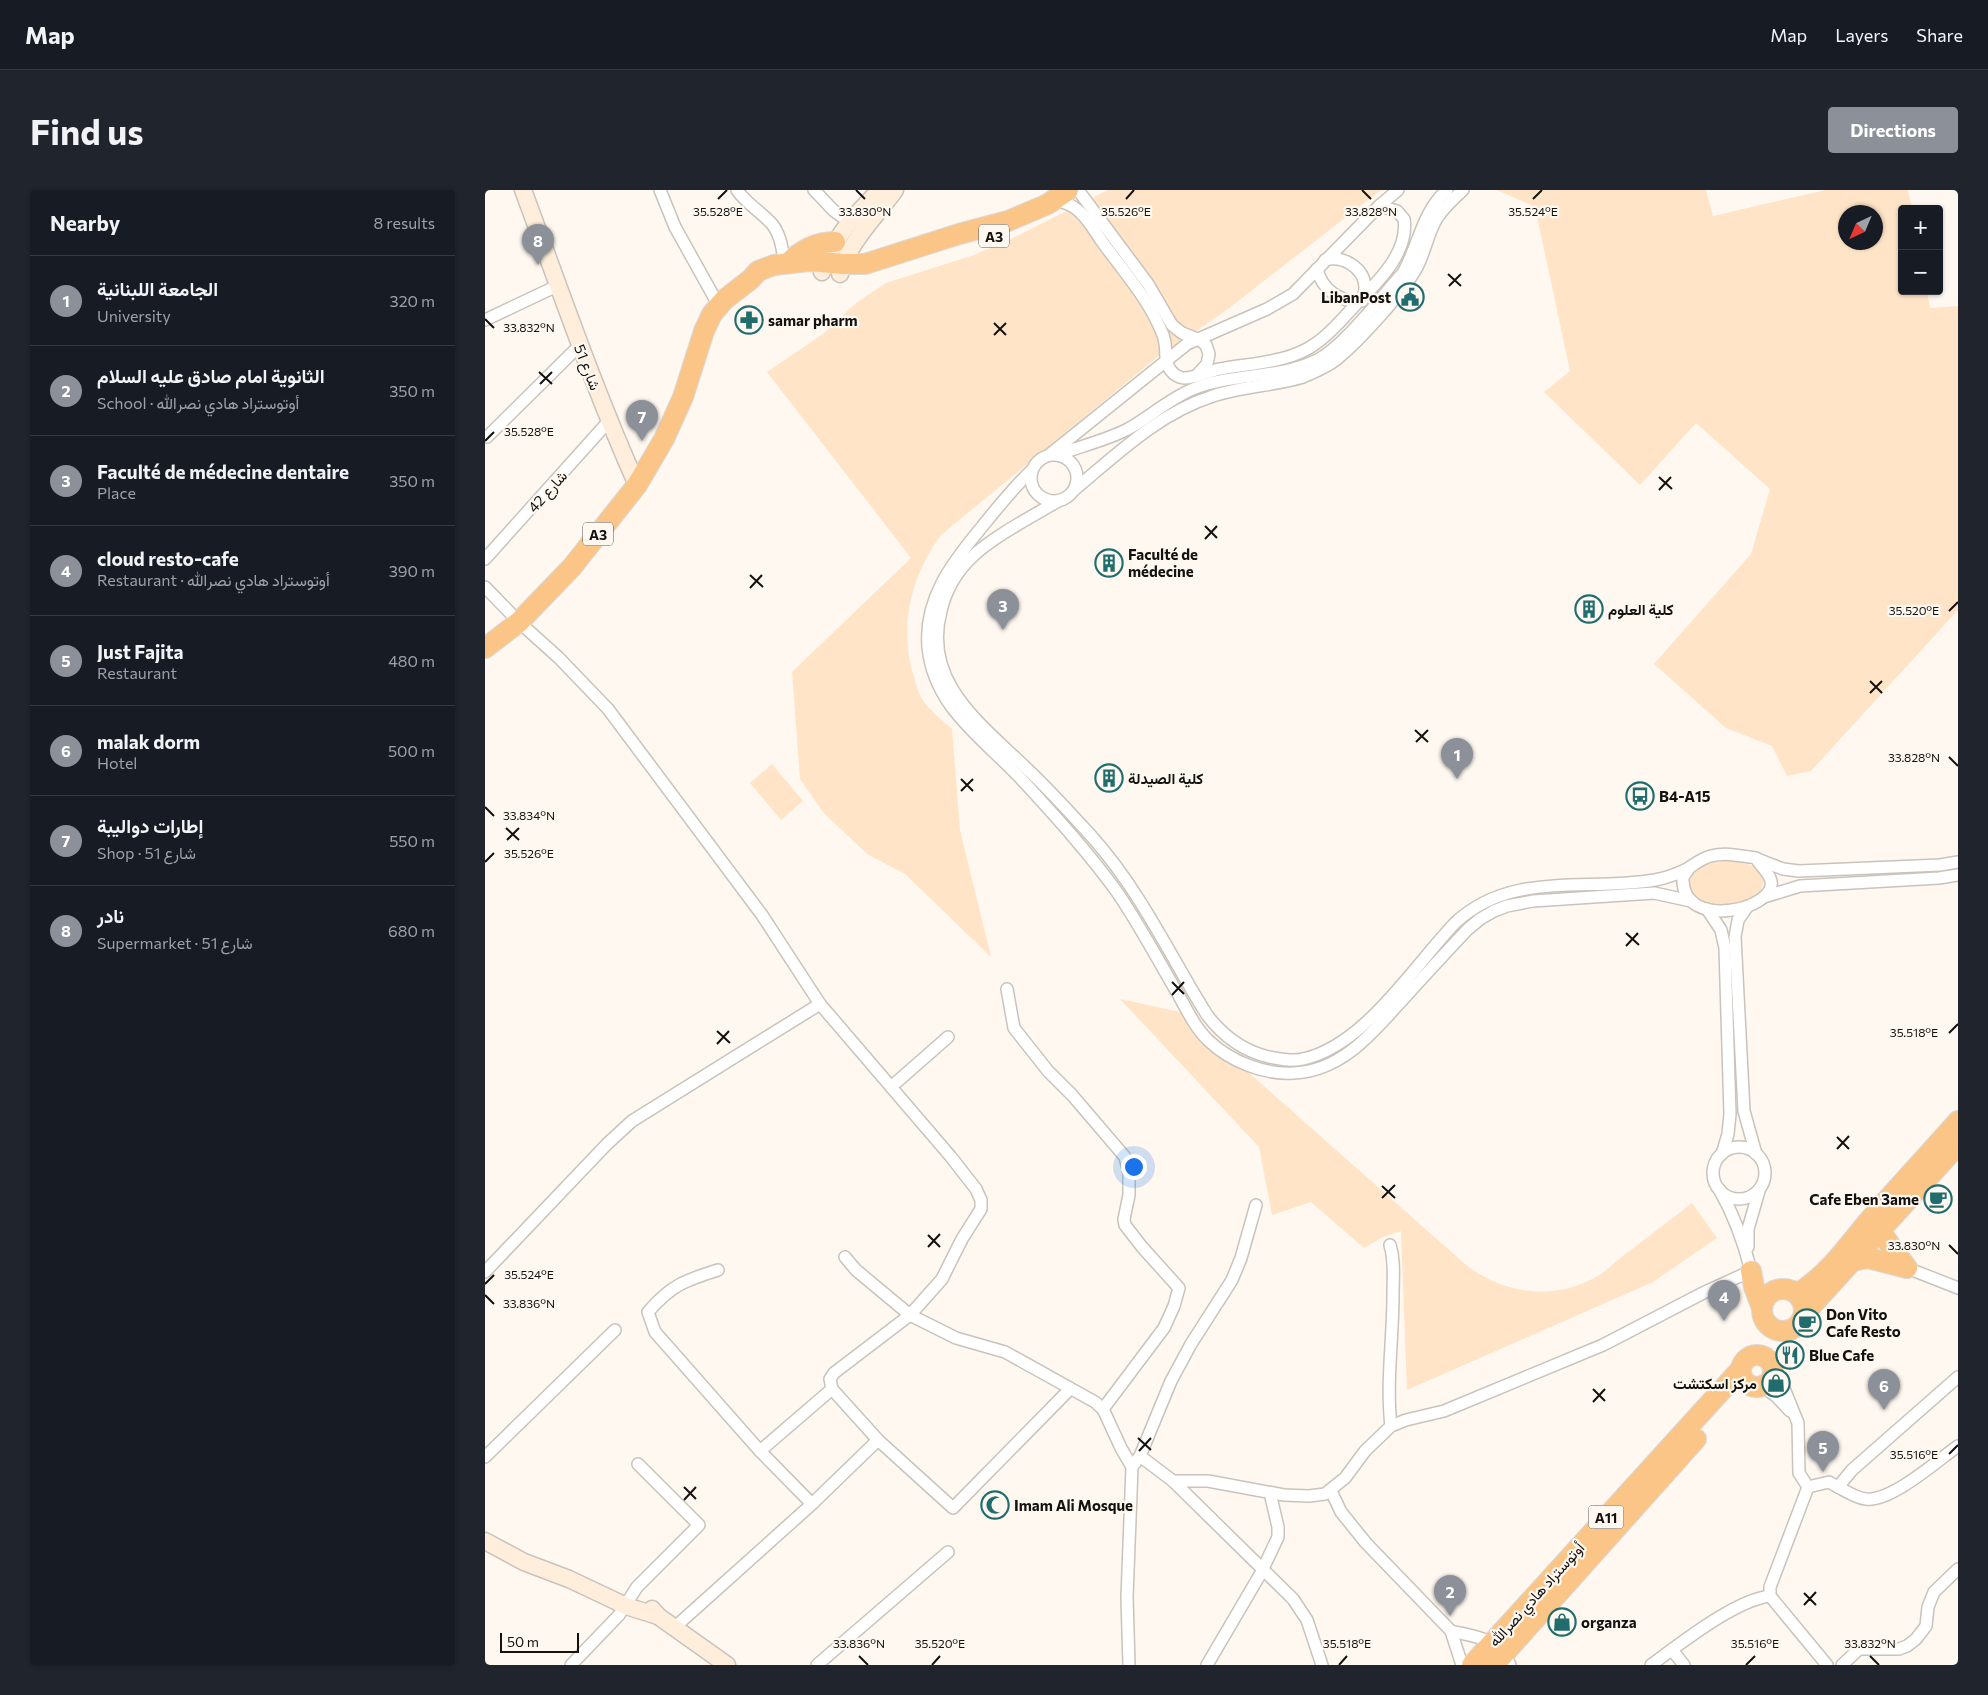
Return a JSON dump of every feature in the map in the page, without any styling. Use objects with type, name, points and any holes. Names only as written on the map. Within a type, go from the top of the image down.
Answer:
[{"type":"highway","name":"A3","points":[[751,280],[763,281],[796,273],[883,260],[951,237],[1008,221],[1071,194]]},
{"type":"highway","points":[[786,263],[795,255],[813,245],[835,242]]},
{"type":"highway","name":"A3","points":[[485,648],[519,622],[572,567],[637,485],[657,452],[680,404],[704,331],[712,314],[719,306],[751,280],[758,270],[786,263],[833,268]]},
{"type":"highway","name":"أوتوستراد هادي نصرالله","points":[[1472,1665],[1500,1656],[1757,1370],[1852,1261],[1873,1227],[1958,1121]]},
{"type":"highway","name":"أوتوستراد هادي نصرالله","points":[[1797,1294],[1817,1280],[1958,1145]]},
{"type":"highway","points":[[1873,1227],[1907,1268]]},
{"type":"highway","points":[[1852,1261],[1868,1258],[1907,1268]]},
{"type":"highway","points":[[1749,1264],[1777,1290]]},
{"type":"highway","points":[[1749,1264],[1766,1322],[1774,1329],[1785,1331],[1800,1321],[1803,1303],[1797,1294],[1788,1290],[1777,1290],[1767,1297],[1762,1308]]},
{"type":"highway","name":"أوتوستراد هادي نصرالله","points":[[1757,1370],[1774,1329]]},
{"type":"street","name":"شارع 51","points":[[523,190],[559,285],[579,346],[609,422],[637,485]]},
{"type":"street","points":[[659,190],[675,227],[719,306]]},
{"type":"street","points":[[737,190],[746,201],[770,221],[779,240],[786,263]]},
{"type":"street","points":[[814,190],[833,210],[848,221]]},
{"type":"street","points":[[833,268],[835,242],[848,221],[880,190]]},
{"type":"street","points":[[833,268],[895,190]]},
{"type":"street","points":[[1053,455],[1165,360],[1196,339],[1280,302],[1300,289],[1325,260],[1379,206],[1399,190]]},
{"type":"street","points":[[1447,190],[1437,200],[1426,217],[1410,261],[1403,273],[1339,343],[1316,361],[1289,369],[1229,378],[1198,387],[1169,401],[1124,431],[1053,455],[1036,463],[968,543],[941,582],[930,615],[928,632],[930,660],[939,688],[955,712],[1023,780],[1095,864],[1126,906],[1200,1032],[1214,1045],[1249,1065],[1275,1072],[1293,1073],[1318,1069],[1342,1058],[1377,1028],[1468,929],[1494,911],[1513,904],[1643,893],[1664,894],[1691,901],[1707,910],[1721,930],[1725,948],[1730,1114],[1728,1134],[1722,1154],[1715,1163],[1713,1171],[1714,1179],[1732,1214],[1749,1264]]},
{"type":"street","points":[[1463,190],[1437,218],[1417,268],[1395,298],[1365,332],[1336,360],[1315,373],[1289,381],[1216,395],[1178,410],[1142,434],[1070,495],[985,546],[960,570],[943,602],[937,634],[937,651],[944,674],[964,706],[1030,771],[1107,854],[1148,912],[1213,1024],[1253,1053],[1289,1060],[1302,1060],[1344,1042],[1375,1013],[1455,923],[1469,910],[1502,894],[1530,888],[1656,880],[1679,873],[1703,859],[1719,854],[1735,854],[1756,858],[1783,869],[1799,872],[1940,865],[1958,862]]},
{"type":"street","points":[[1071,194],[1081,214],[1148,304],[1165,342],[1167,349],[1165,360],[1169,369],[1179,377],[1189,377],[1281,359],[1304,351],[1326,335],[1363,300],[1389,266],[1400,247],[1405,233],[1401,214],[1391,208],[1379,206]]},
{"type":"street","points":[[1071,194],[1148,284],[1173,326],[1187,336],[1206,345],[1209,354],[1207,364],[1197,375]]},
{"type":"street","points":[[1325,260],[1339,258],[1356,269],[1361,276],[1365,288],[1363,300],[1365,332]]},
{"type":"street","points":[[1317,269],[1321,280],[1341,299],[1378,300],[1395,298]]},
{"type":"street","points":[[485,320],[559,285]]},
{"type":"street","points":[[487,437],[579,346]]},
{"type":"street","name":"شارع 42","points":[[485,559],[609,422]]},
{"type":"street","points":[[1053,455],[1065,457],[1075,468],[1077,483],[1074,490]]},
{"type":"street","points":[[1032,470],[1031,478],[1036,493],[1050,501],[1058,501]]},
{"type":"street","points":[[485,587],[519,622],[559,658],[608,709],[762,915],[820,1004],[956,1164],[976,1189],[981,1200],[981,1209],[962,1239],[942,1279],[910,1315],[833,1373],[830,1379],[832,1389],[879,1440],[953,1508],[1070,1389]]},
{"type":"street","points":[[1095,864],[1107,854]]},
{"type":"street","points":[[1756,858],[1771,882],[1770,888],[1763,897]]},
{"type":"street","points":[[1690,867],[1683,877],[1682,884],[1686,896],[1691,901]]},
{"type":"street","points":[[1707,910],[1728,910],[1747,906],[1763,897],[1800,886],[1939,878],[1958,875]]},
{"type":"street","points":[[1747,906],[1738,920],[1735,937],[1744,1111],[1756,1154],[1761,1160],[1765,1176],[1748,1229],[1749,1264]]},
{"type":"street","points":[[1007,989],[1014,1028],[1048,1071],[1072,1095],[1092,1121],[1125,1157],[1129,1173],[1129,1195],[1124,1219],[1125,1225],[1141,1248],[1179,1288],[1174,1306],[1164,1328],[1103,1409]]},
{"type":"street","points":[[485,1272],[607,1144],[632,1121],[820,1004]]},
{"type":"street","points":[[891,1087],[948,1037]]},
{"type":"street","points":[[1722,1154],[1733,1148],[1741,1148],[1756,1154]]},
{"type":"street","points":[[1719,1190],[1729,1197],[1745,1199],[1759,1190]]},
{"type":"street","points":[[1132,1467],[1140,1456],[1171,1381],[1191,1344],[1232,1280],[1241,1258],[1256,1205]]},
{"type":"street","points":[[1390,1245],[1393,1257],[1393,1314],[1388,1404],[1391,1426]]},
{"type":"street","points":[[845,1257],[856,1270],[910,1315],[956,1338],[1005,1352],[1095,1402],[1103,1409],[1132,1467],[1127,1597],[1129,1665]]},
{"type":"street","points":[[1173,1480],[1217,1482],[1270,1493],[1318,1496],[1331,1491],[1345,1478],[1365,1450],[1391,1426],[1444,1410],[1603,1345],[1705,1292],[1749,1264]]},
{"type":"street","points":[[1907,1268],[1958,1288]]},
{"type":"street","points":[[719,1270],[686,1280],[662,1296],[648,1312],[655,1332],[760,1451],[812,1504]]},
{"type":"street","points":[[485,1457],[615,1330]]},
{"type":"street","points":[[1757,1370],[1798,1422]]},
{"type":"street","points":[[1757,1370],[1783,1386],[1798,1422],[1799,1473],[1808,1487]]},
{"type":"street","points":[[1837,1487],[1851,1470],[1958,1377]]},
{"type":"street","points":[[760,1451],[832,1389]]},
{"type":"street","points":[[675,1627],[812,1504],[879,1440]]},
{"type":"street","points":[[1808,1487],[1829,1482],[1858,1498],[1876,1500],[1891,1494],[1958,1446]]},
{"type":"street","points":[[1140,1456],[1173,1480],[1293,1599],[1307,1620],[1323,1665]]},
{"type":"street","points":[[571,1665],[605,1631],[629,1601],[637,1587],[699,1525],[638,1464]]},
{"type":"street","points":[[1808,1487],[1770,1586],[1769,1596],[1827,1665]]},
{"type":"street","points":[[1331,1491],[1341,1512],[1366,1543],[1451,1630],[1500,1656]]},
{"type":"street","points":[[1207,1665],[1263,1568],[1279,1533],[1270,1493]]},
{"type":"street","points":[[485,1541],[524,1562],[569,1579],[619,1590],[629,1601],[646,1604],[658,1616],[727,1665]]},
{"type":"street","points":[[817,1665],[948,1552]]},
{"type":"street","points":[[1842,1665],[1859,1649],[1899,1649],[1916,1639],[1926,1626],[1928,1607],[1935,1592],[1958,1569]]},
{"type":"street","points":[[1651,1665],[1728,1612],[1757,1599],[1769,1596]]},
{"type":"street","points":[[1451,1630],[1462,1665]]},
{"type":"street","points":[[1672,1650],[1683,1665]]},
{"type":"shaded area","points":[[1108,190],[1381,190],[1224,312],[1155,359],[941,535],[922,568],[910,603],[907,640],[909,659],[922,699],[952,729],[960,830],[991,957],[905,874],[867,854],[823,812],[800,779],[792,672],[911,558],[767,372],[823,334],[856,303],[886,283],[974,255],[1011,239]]},
{"type":"shaded area","points":[[1497,190],[1706,190],[1713,216],[1826,190],[1908,190],[1911,205],[1898,205],[1898,295],[1928,295],[1930,308],[1958,306],[1958,610],[1811,771],[1787,776],[1772,746],[1726,728],[1654,664],[1751,554],[1770,489],[1696,423],[1640,485],[1544,392],[1570,371],[1535,207]]},
{"type":"shaded area","points":[[772,764],[803,801],[781,820],[750,783]]},
{"type":"shaded area","points":[[1721,861],[1746,863],[1759,870],[1763,876],[1760,893],[1745,901],[1728,905],[1710,904],[1694,897],[1686,889],[1687,882],[1693,872],[1703,866]]},
{"type":"shaded area","points":[[1120,999],[1180,1012],[1465,1264],[1497,1283],[1531,1291],[1549,1291],[1567,1289],[1584,1283],[1601,1274],[1692,1203],[1717,1238],[1653,1282],[1407,1390],[1401,1231],[1381,1238],[1364,1248],[1311,1202],[1272,1215],[1259,1147]]},
{"type":"place","name":"نادر","points":[[538,265]]},
{"type":"place","name":"LibanPost","points":[[1410,297]]},
{"type":"place","name":"samar pharm","points":[[749,320]]},
{"type":"place","name":"إطارات دواليبة","points":[[642,441]]},
{"type":"place","name":"Faculté de médecine","points":[[1109,563]]},
{"type":"place","name":"كلية العلوم","points":[[1589,609]]},
{"type":"place","name":"Faculté de médecine dentaire","points":[[1003,630]]},
{"type":"place","name":"كلية الصيدلة","points":[[1109,778]]},
{"type":"place","name":"الجامعة اللبنانية","points":[[1457,779]]},
{"type":"place","name":"B4-A15","points":[[1640,796]]},
{"type":"place","name":"Cafe Eben 3ame","points":[[1938,1199]]},
{"type":"place","name":"cloud resto-cafe","points":[[1724,1321]]},
{"type":"place","name":"Don Vito Cafe Resto","points":[[1807,1323]]},
{"type":"place","name":"Blue Cafe","points":[[1790,1355]]},
{"type":"place","name":"مركز اسكتشت","points":[[1776,1383]]},
{"type":"place","name":"malak dorm","points":[[1884,1410]]},
{"type":"place","name":"Just Fajita","points":[[1823,1472]]},
{"type":"place","name":"Imam Ali Mosque","points":[[995,1505]]},
{"type":"place","name":"الثانویة امام صادق عليه السلام","points":[[1450,1616]]},
{"type":"place","name":"organza","points":[[1562,1622]]}]
